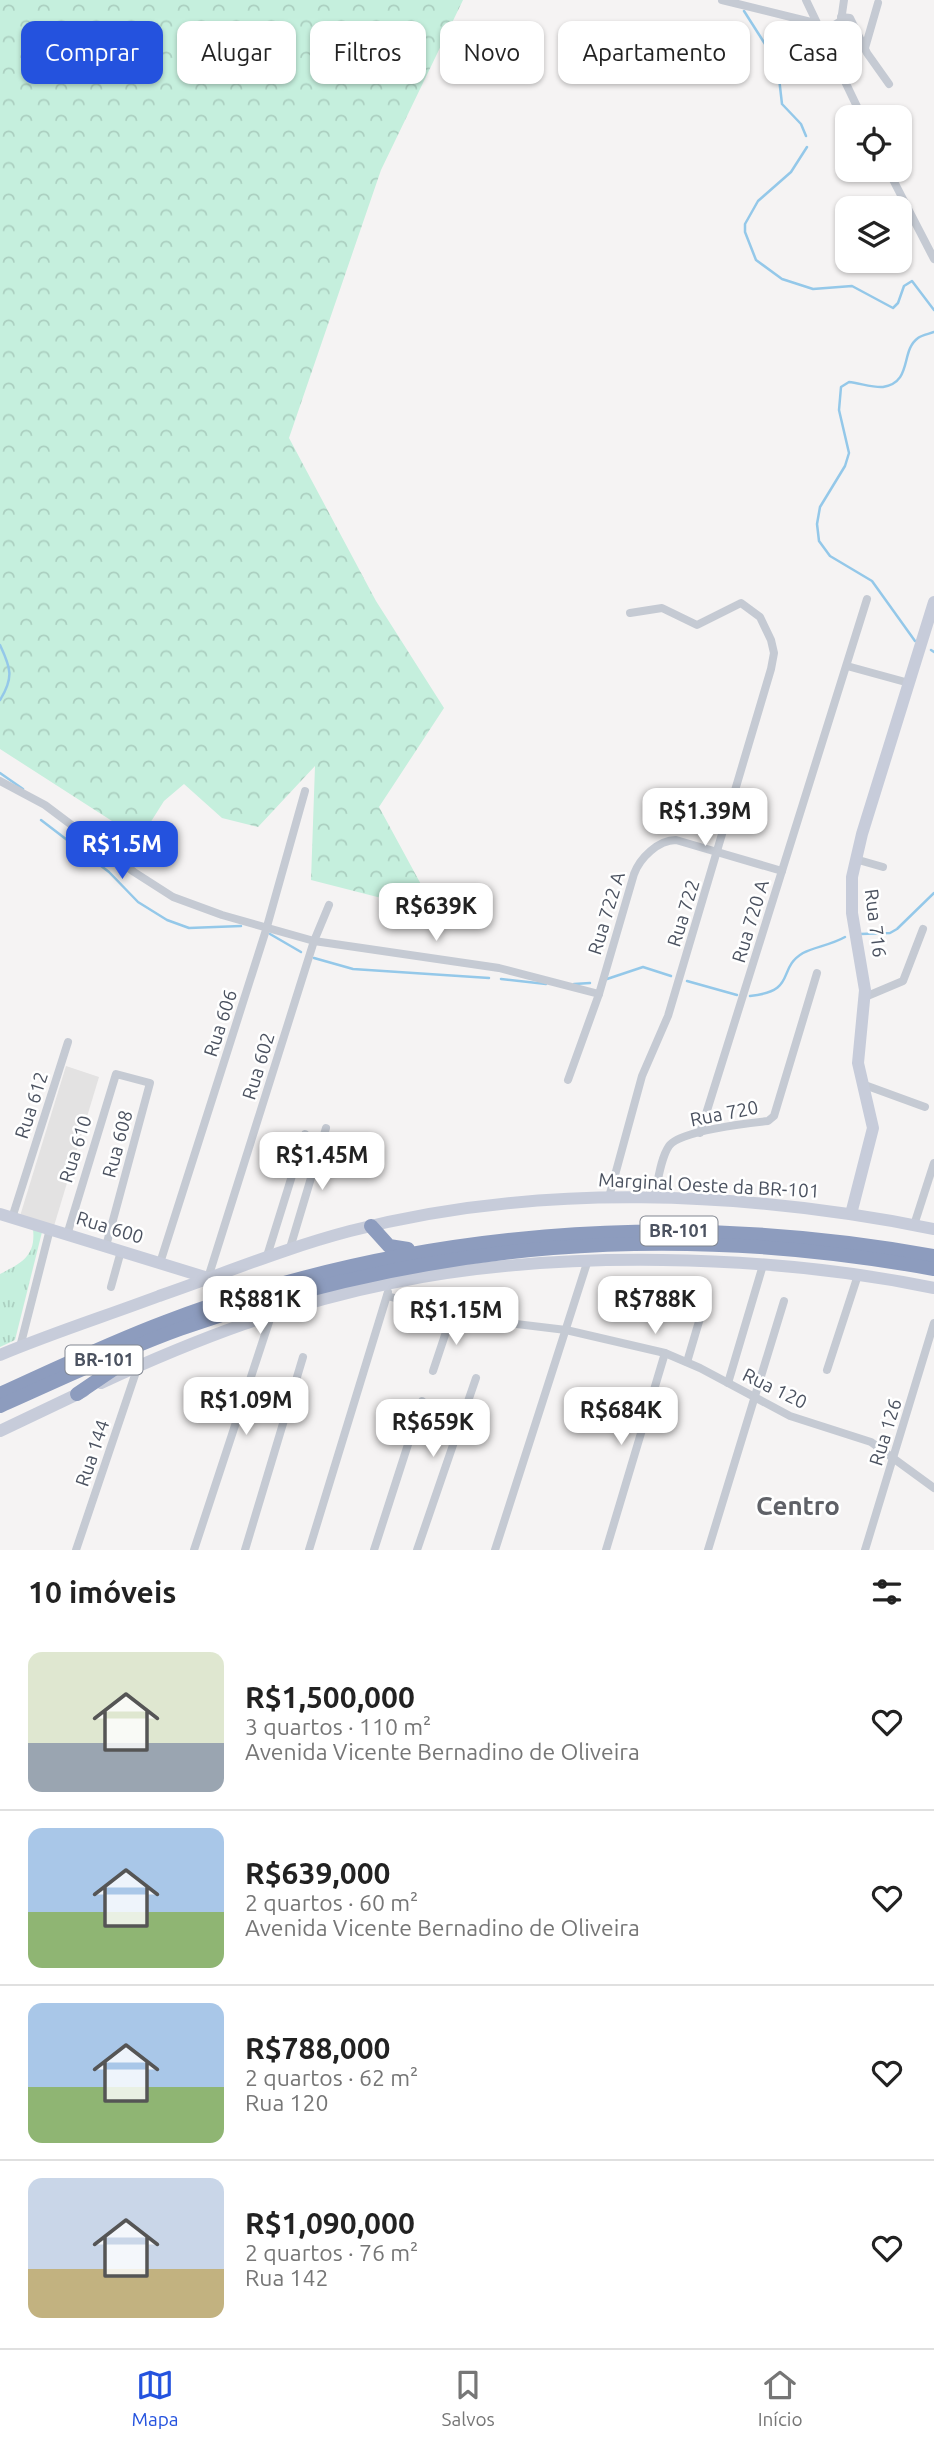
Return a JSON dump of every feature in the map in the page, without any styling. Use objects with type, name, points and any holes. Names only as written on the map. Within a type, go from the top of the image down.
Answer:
[{"type":"highway","points":[[372,1226],[388,1246],[423,1251]]},
{"type":"highway","name":"BR-101","points":[[0,1394],[166,1321],[302,1278],[423,1251],[550,1234],[698,1231],[839,1242],[934,1256]]},
{"type":"highway","name":"BR-101","points":[[0,1406],[150,1341],[210,1319],[350,1278],[483,1253],[547,1246],[650,1242],[747,1245],[831,1252],[934,1269]]},
{"type":"highway","points":[[77,1394],[125,1360],[210,1319]]},
{"type":"main road","name":"Rua 716","points":[[851,1214],[873,1133],[858,1056],[865,997],[851,906],[856,859],[933,607]]},
{"type":"main road","name":"Marginal Oeste da BR-101","points":[[0,1355],[290,1248],[372,1226],[528,1201],[654,1198],[851,1214],[934,1229]]},
{"type":"main road","name":"Rua 600","points":[[6,1216],[208,1278]]},
{"type":"main road","points":[[0,1431],[138,1366],[271,1316],[391,1283],[488,1269],[587,1262],[763,1265],[858,1275],[934,1288]]},
{"type":"street","points":[[722,0],[807,21]]},
{"type":"street","points":[[806,0],[814,21]]},
{"type":"street","points":[[840,21],[844,0]]},
{"type":"street","points":[[865,48],[878,3]]},
{"type":"street","points":[[841,17],[850,18],[865,48],[889,84]]},
{"type":"street","points":[[845,84],[856,105]]},
{"type":"street","points":[[894,182],[934,259]]},
{"type":"street","name":"Rua 720 A","points":[[700,1133],[867,599]]},
{"type":"street","name":"Rua 722","points":[[609,1197],[642,1076],[668,1016],[719,852],[774,653],[760,617],[741,603],[697,625],[662,608],[630,613]]},
{"type":"street","points":[[847,666],[909,683]]},
{"type":"street","points":[[0,781],[45,805],[134,872],[173,897],[267,930],[314,940],[499,968],[598,994]]},
{"type":"street","name":"Rua 606","points":[[160,1263],[267,930],[304,791]]},
{"type":"street","name":"Rua 722 A","points":[[568,1080],[640,862],[664,842],[672,840],[782,871]]},
{"type":"street","points":[[856,859],[883,867]]},
{"type":"street","name":"Rua 602","points":[[208,1278],[314,940],[329,905]]},
{"type":"street","points":[[865,997],[903,981],[923,929]]},
{"type":"street","name":"Rua 720","points":[[654,1198],[669,1145],[675,1140],[768,1121],[774,1116],[817,972]]},
{"type":"street","name":"Rua 612","points":[[6,1216],[68,1042]]},
{"type":"street","name":"Rua 610","points":[[67,1234],[116,1074]]},
{"type":"street","name":"Rua 608","points":[[106,1246],[150,1083],[116,1074]]},
{"type":"street","points":[[862,1084],[925,1107]]},
{"type":"street","points":[[290,1248],[326,1128]]},
{"type":"street","points":[[267,1256],[304,1134]]},
{"type":"street","points":[[914,1225],[934,1163]]},
{"type":"street","points":[[20,1347],[50,1229]]},
{"type":"street","points":[[111,1287],[121,1251]]},
{"type":"street","points":[[495,1550],[587,1262]]},
{"type":"street","points":[[728,1382],[763,1265]]},
{"type":"street","points":[[827,1370],[858,1275]]},
{"type":"street","points":[[309,1550],[391,1283]]},
{"type":"street","name":"Rua 120","points":[[387,1296],[452,1314],[566,1330],[665,1353],[799,1419],[862,1438],[894,1456],[934,1488]]},
{"type":"street","points":[[708,1550],[784,1301]]},
{"type":"street","points":[[687,1362],[703,1308]]},
{"type":"street","points":[[433,1371],[452,1314]]},
{"type":"street","points":[[194,1550],[271,1316]]},
{"type":"street","name":"Rua 126","points":[[865,1550],[934,1323]]},
{"type":"street","points":[[606,1550],[665,1353]]},
{"type":"street","points":[[245,1550],[303,1357]]},
{"type":"street","name":"Rua 144","points":[[76,1550],[138,1366]]},
{"type":"street","points":[[417,1550],[476,1378]]},
{"type":"street","points":[[374,1550],[422,1401]]},
{"type":"shaded area","points":[[66,1066],[99,1077],[54,1226],[20,1216]]},
{"type":"green space","points":[[0,0],[463,0],[453,21],[440,21],[440,48],[426,77],[426,21],[310,21],[310,84],[422,84],[381,170],[289,438],[376,601],[444,708],[379,807],[436,912],[311,880],[315,766],[258,827],[222,818],[184,784],[164,801],[140,839],[0,749]]},
{"type":"green space","points":[[33,1229],[42,1232],[15,1340],[0,1347],[0,1274],[26,1258],[32,1246]]},
{"type":"waterway","points":[[744,11],[765,44],[779,78],[782,104],[801,124],[806,136]]},
{"type":"waterway","points":[[807,147],[791,172],[758,201],[745,224],[745,232],[756,260],[782,279],[813,289],[852,286],[893,308],[898,303],[904,286],[912,281],[934,310]]},
{"type":"waterway","points":[[915,641],[872,581],[830,556],[819,541],[817,524],[820,507],[845,466],[849,453],[839,410],[841,387],[849,382],[879,387],[892,384],[903,373],[913,344],[920,337],[934,332]]},
{"type":"waterway","points":[[0,645],[9,673],[0,700]]},
{"type":"waterway","points":[[0,773],[23,789]]},
{"type":"waterway","points":[[41,820],[109,872],[138,902],[167,920],[189,928],[241,926]]},
{"type":"waterway","points":[[860,934],[890,933],[934,893]]},
{"type":"waterway","points":[[270,934],[301,952]]},
{"type":"waterway","points":[[750,996],[775,989],[781,984],[795,959],[803,953],[845,937]]},
{"type":"waterway","points":[[314,958],[353,969],[489,978]]},
{"type":"waterway","points":[[607,979],[643,967],[671,976]]},
{"type":"waterway","points":[[501,979],[546,984]]},
{"type":"waterway","points":[[687,981],[737,995]]},
{"type":"waterway","points":[[574,984],[590,983]]},
{"type":"district","name":"Centro","points":[[798,1506]]}]
